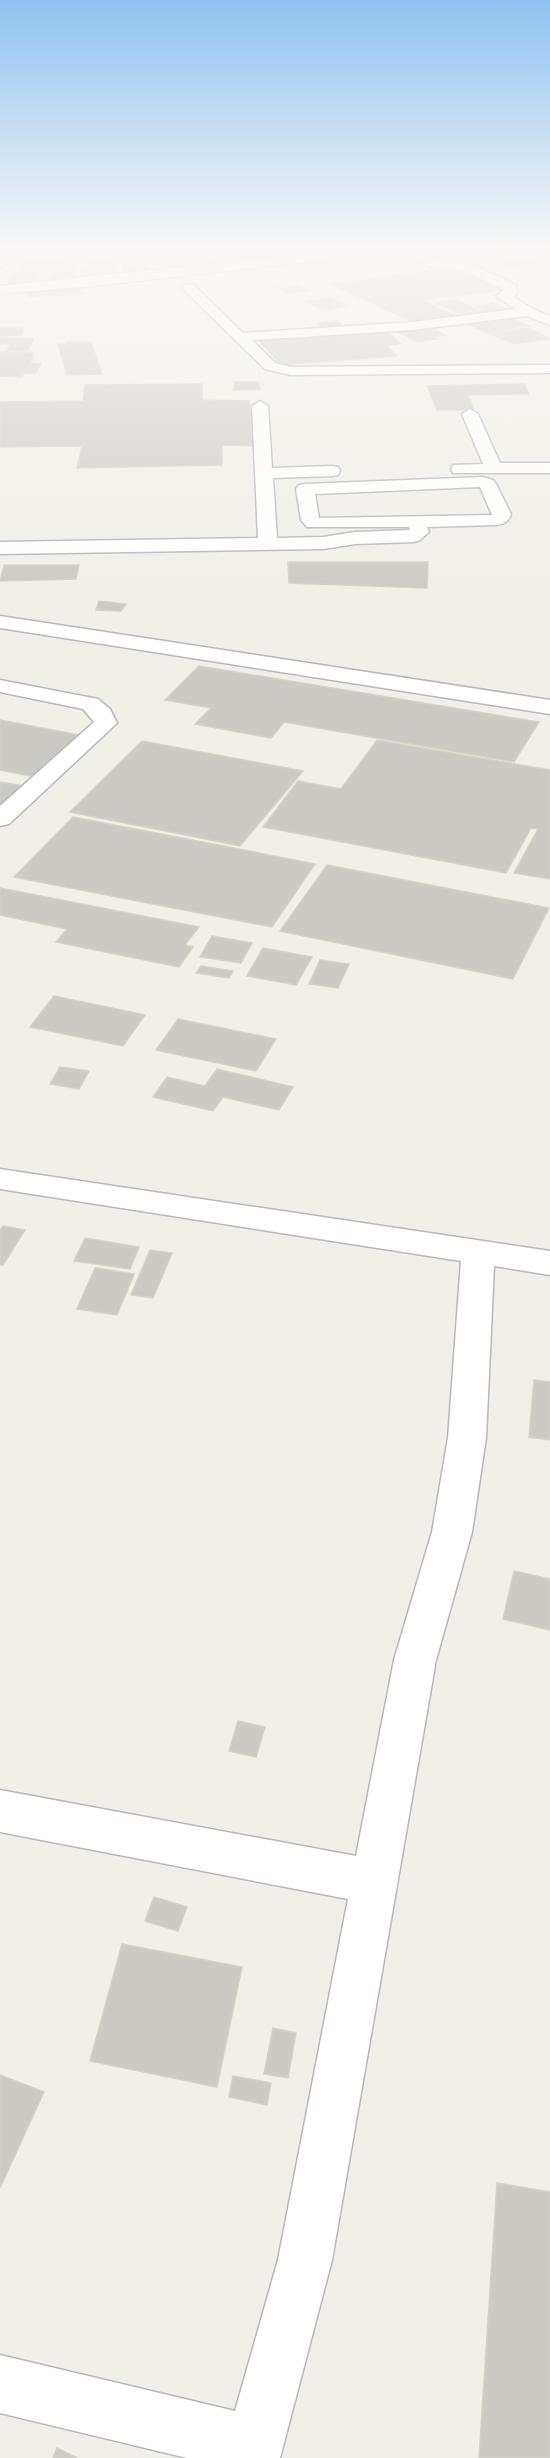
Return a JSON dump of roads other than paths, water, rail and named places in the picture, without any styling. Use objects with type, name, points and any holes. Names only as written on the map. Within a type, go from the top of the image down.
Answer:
[{"type":"street","points":[[267,363],[270,366],[291,371],[550,369]]},
{"type":"street","points":[[260,406],[267,539]]},
{"type":"street","points":[[470,414],[494,469]]},
{"type":"street","points":[[264,473],[550,468]]},
{"type":"street","points":[[483,482],[487,484],[502,514],[496,520],[435,522],[313,523],[310,520],[305,489],[369,485],[483,482]]},
{"type":"street","points":[[422,483],[435,522]]},
{"type":"street","points":[[369,485],[371,523]]},
{"type":"street","points":[[0,548],[52,542],[267,539],[323,543],[355,538],[414,536],[420,532],[416,522]]},
{"type":"street","points":[[0,537],[52,542]]},
{"type":"street","points":[[0,622],[550,707]]},
{"type":"street","points":[[0,687],[90,705],[102,714],[106,723],[0,819]]},
{"type":"street","points":[[0,1179],[550,1263]]},
{"type":"street","points":[[0,2384],[252,2451],[305,2260],[415,1660],[454,1520],[467,1438],[478,1251]]},
{"type":"street","points":[[0,1811],[374,1882]]}]
